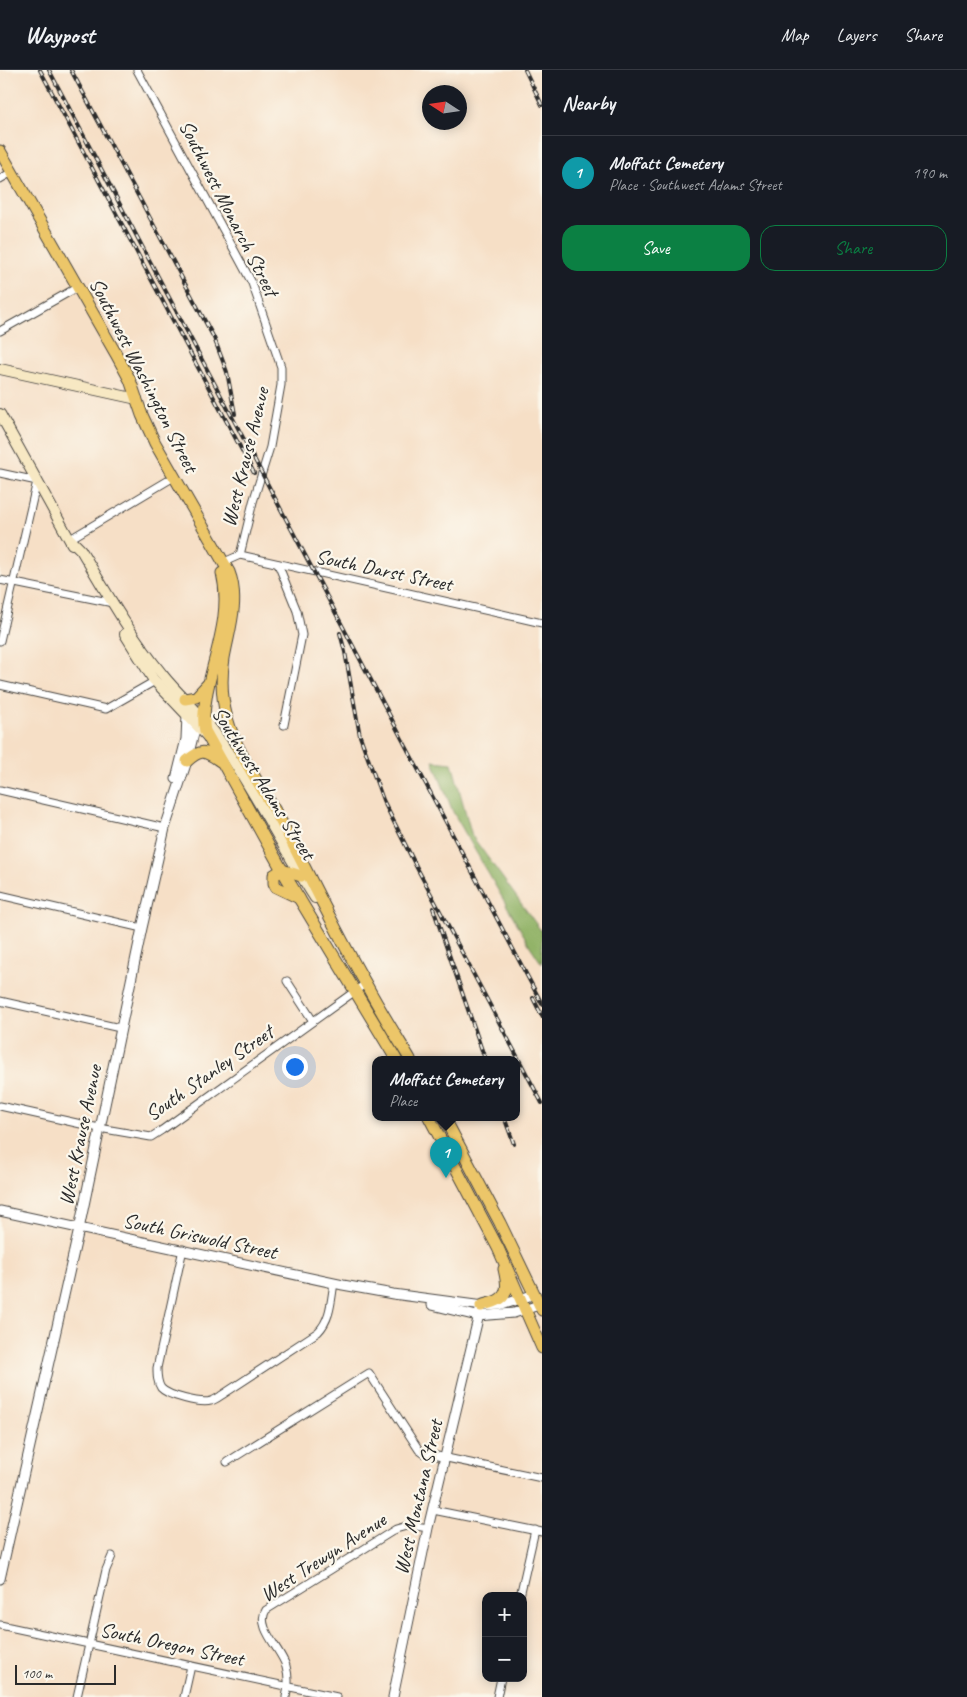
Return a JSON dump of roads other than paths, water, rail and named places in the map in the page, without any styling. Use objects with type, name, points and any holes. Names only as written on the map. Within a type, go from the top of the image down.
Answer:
[{"type":"main road","name":"Southwest Washington Street","points":[[0,151],[116,354],[130,380],[149,429],[174,478],[232,579],[234,601],[223,672],[224,702],[230,728],[241,753],[277,815],[342,940]]},
{"type":"main road","points":[[0,369],[137,399]]},
{"type":"main road","name":"Southwest Adams Street","points":[[0,414],[70,539],[81,550],[154,681],[187,715],[200,722]]},
{"type":"main road","name":"Southwest Washington Street","points":[[207,736],[200,722],[226,606],[222,564]]},
{"type":"main road","name":"Southwest Adams Street","points":[[109,602],[152,661],[186,700],[200,722],[234,762],[301,876],[342,940],[365,984],[408,1056]]},
{"type":"main road","points":[[186,700],[196,697],[209,683]]},
{"type":"main road","name":"Southwest Adams Street","points":[[207,736],[282,870],[394,1056]]},
{"type":"main road","points":[[187,761],[196,753],[206,752],[222,762]]},
{"type":"main road","points":[[282,870],[301,876]]},
{"type":"main road","points":[[431,1121],[493,1236],[542,1348]]},
{"type":"main road","points":[[446,1121],[500,1223],[539,1303]]},
{"type":"main road","points":[[479,1311],[500,1300],[506,1289],[504,1271],[493,1236]]},
{"type":"street","name":"Southwest Monarch Street","points":[[136,70],[252,283],[281,367]]},
{"type":"street","points":[[0,179],[12,172]]},
{"type":"street","points":[[0,331],[78,286]]},
{"type":"street","name":"West Krause Avenue","points":[[240,556],[253,502],[270,446],[281,384],[281,367]]},
{"type":"street","points":[[0,473],[37,482],[0,641]]},
{"type":"street","points":[[70,539],[174,478]]},
{"type":"street","points":[[222,564],[240,556]]},
{"type":"street","name":"South Darst Street","points":[[240,556],[542,623]]},
{"type":"street","points":[[278,564],[298,611],[302,635],[284,725]]},
{"type":"street","points":[[0,580],[109,602]]},
{"type":"street","points":[[0,685],[106,709],[154,681]]},
{"type":"street","points":[[0,790],[165,828],[186,739],[187,715]]},
{"type":"street","name":"West Krause Avenue","points":[[0,1579],[79,1229],[120,1028],[165,828],[200,722]]},
{"type":"street","points":[[0,895],[142,928]]},
{"type":"street","points":[[287,981],[313,1021]]},
{"type":"street","name":"South Stanley Street","points":[[0,1106],[146,1137],[154,1135],[354,990],[365,984]]},
{"type":"street","points":[[0,1001],[120,1028]]},
{"type":"street","name":"South Griswold Street","points":[[0,1211],[334,1283],[479,1311],[502,1305],[539,1303]]},
{"type":"street","points":[[183,1249],[157,1368],[157,1378],[162,1390],[170,1394],[199,1401],[210,1402],[318,1332],[325,1325],[329,1314],[334,1283]]},
{"type":"street","name":"West Montana Street","points":[[393,1697],[428,1528],[479,1311]]},
{"type":"street","points":[[227,1462],[369,1373],[419,1450],[423,1453],[542,1478]]},
{"type":"street","points":[[433,1510],[538,1531],[521,1592]]},
{"type":"street","name":"West Trewyn Avenue","points":[[286,1697],[289,1687],[285,1664],[264,1625],[266,1610],[396,1529],[410,1525],[428,1528]]},
{"type":"street","points":[[77,1697],[106,1570],[112,1556]]},
{"type":"street","name":"South Oregon Street","points":[[0,1625],[337,1697]]},
{"type":"street","points":[[184,1697],[191,1666]]},
{"type":"street","points":[[497,1697],[500,1682]]},
{"type":"railway","points":[[40,70],[254,473]]},
{"type":"railway","points":[[49,70],[542,1004]]},
{"type":"railway","points":[[71,70],[214,338],[227,372],[235,414]]},
{"type":"railway","points":[[525,70],[542,105]]},
{"type":"railway","points":[[340,633],[360,736],[383,800],[517,1056]]},
{"type":"railway","points":[[433,908],[484,1056]]},
{"type":"railway","points":[[533,998],[542,1016]]},
{"type":"railway","points":[[520,1062],[542,1103]]},
{"type":"railway","points":[[505,1121],[514,1144]]},
{"type":"place","name":"Moffatt Cemetery","points":[[446,1178]]}]
